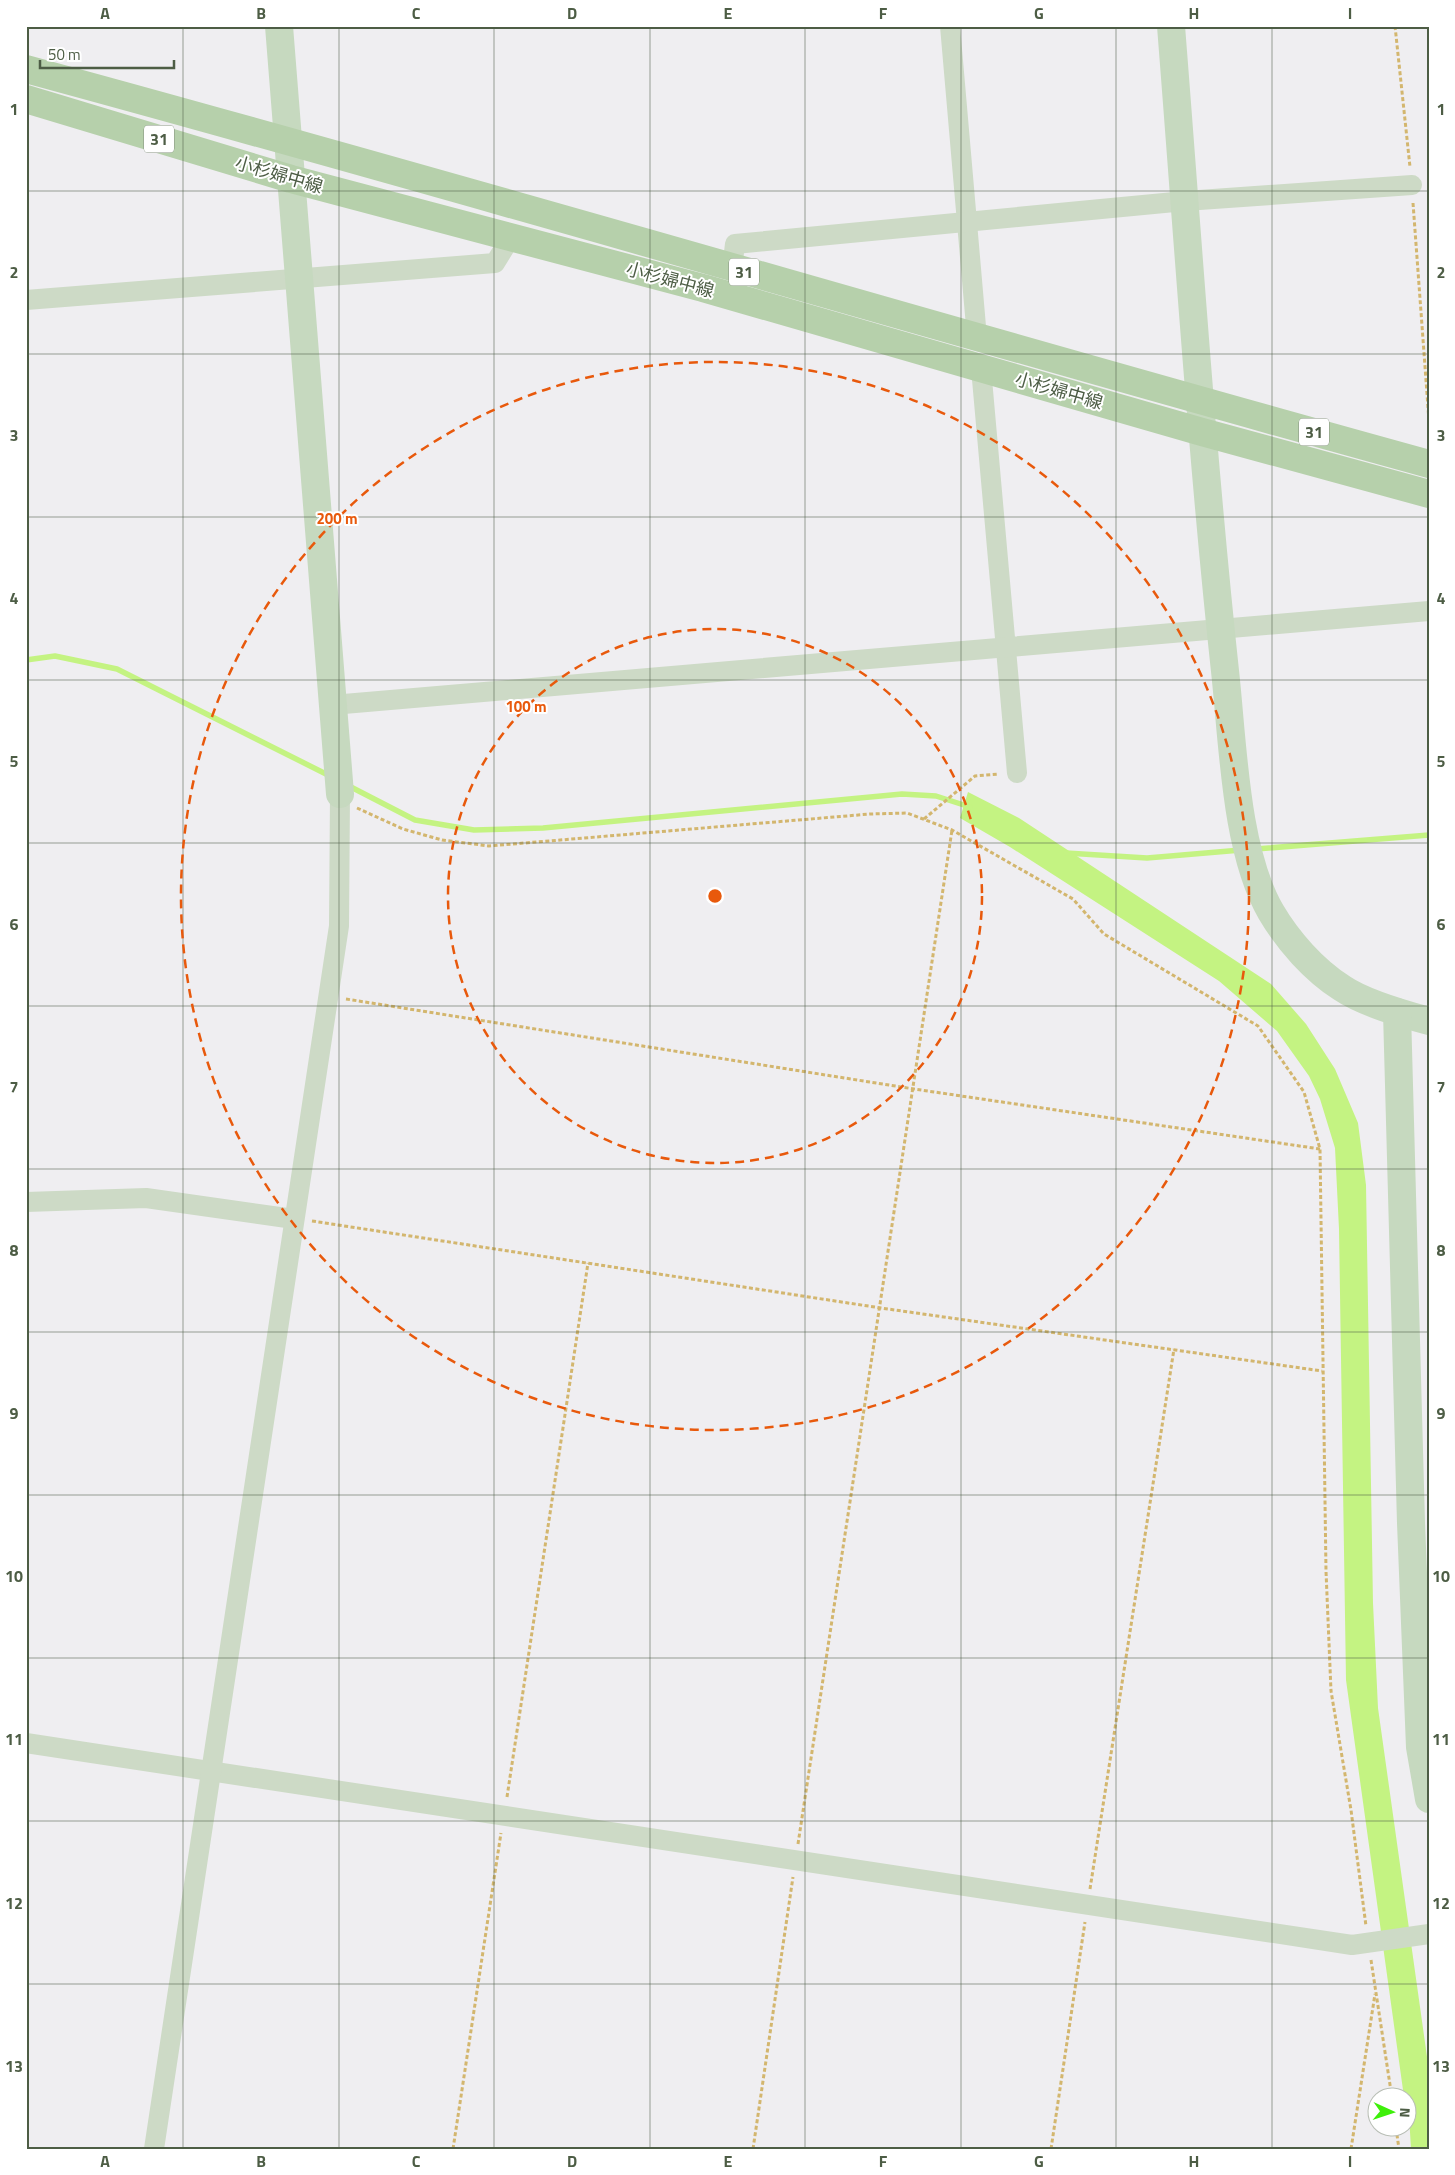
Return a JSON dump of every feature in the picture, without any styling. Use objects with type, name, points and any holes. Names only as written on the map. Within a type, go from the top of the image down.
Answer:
[{"type":"main road","name":"小杉婦中線","points":[[26,69],[288,140],[732,269],[1429,464]]},
{"type":"main road","name":"小杉婦中線","points":[[26,99],[291,179],[703,288],[1202,432],[1429,494]]},
{"type":"street","points":[[154,2149],[339,926],[340,797],[338,767],[279,26]]},
{"type":"street","points":[[950,26],[976,338]]},
{"type":"street","points":[[1171,26],[1202,432],[1240,816],[1252,866],[1271,912],[1307,960],[1343,989],[1397,1012],[1429,1021]]},
{"type":"street","points":[[732,269],[735,244],[967,220],[1185,201],[1412,185]]},
{"type":"street","points":[[26,300],[495,263],[511,238]]},
{"type":"street","points":[[981,368],[1017,773]]},
{"type":"street","points":[[332,705],[1429,611]]},
{"type":"street","points":[[1397,1012],[1420,1727],[1429,1799]]},
{"type":"street","points":[[26,1202],[146,1198],[294,1219]]},
{"type":"street","points":[[26,1743],[1087,1903],[1352,1945],[1421,1935]]},
{"type":"path","points":[[1395,26],[1412,185],[1429,422]]},
{"type":"path","points":[[924,819],[975,776],[1017,773]]},
{"type":"path","points":[[340,797],[403,829],[442,840],[489,846],[870,814],[907,813],[952,830],[1073,899],[1104,934],[1258,1026],[1304,1092],[1320,1149],[1322,1371],[1331,1691],[1371,1943],[1391,2088]]},
{"type":"path","points":[[753,2149],[952,830]]},
{"type":"path","points":[[328,996],[914,1088],[1320,1149]]},
{"type":"path","points":[[294,1219],[881,1308],[1322,1371]]},
{"type":"path","points":[[453,2149],[588,1263]]},
{"type":"path","points":[[1051,2149],[1087,1903],[1174,1349]]},
{"type":"path","points":[[1351,2149],[1376,1991]]},
{"type":"shaded area","points":[[968,792],[1019,818],[1271,984],[1306,1024],[1335,1069],[1358,1123],[1366,1185],[1373,1603],[1378,1708],[1429,2071],[1429,2149],[1411,2149],[1410,2138],[1418,2138],[1418,2088],[1403,2088],[1346,1680],[1339,1229],[1335,1148],[1320,1099],[1309,1076],[1277,1031],[1219,981],[1010,847],[960,818]]},
{"type":"waterway","points":[[26,660],[55,656],[117,669],[330,776]]},
{"type":"waterway","points":[[347,785],[415,820],[474,830],[543,828],[902,794],[936,796],[970,807]]},
{"type":"waterway","points":[[1256,849],[1429,835]]},
{"type":"waterway","points":[[1066,853],[1147,858],[1241,850]]}]
